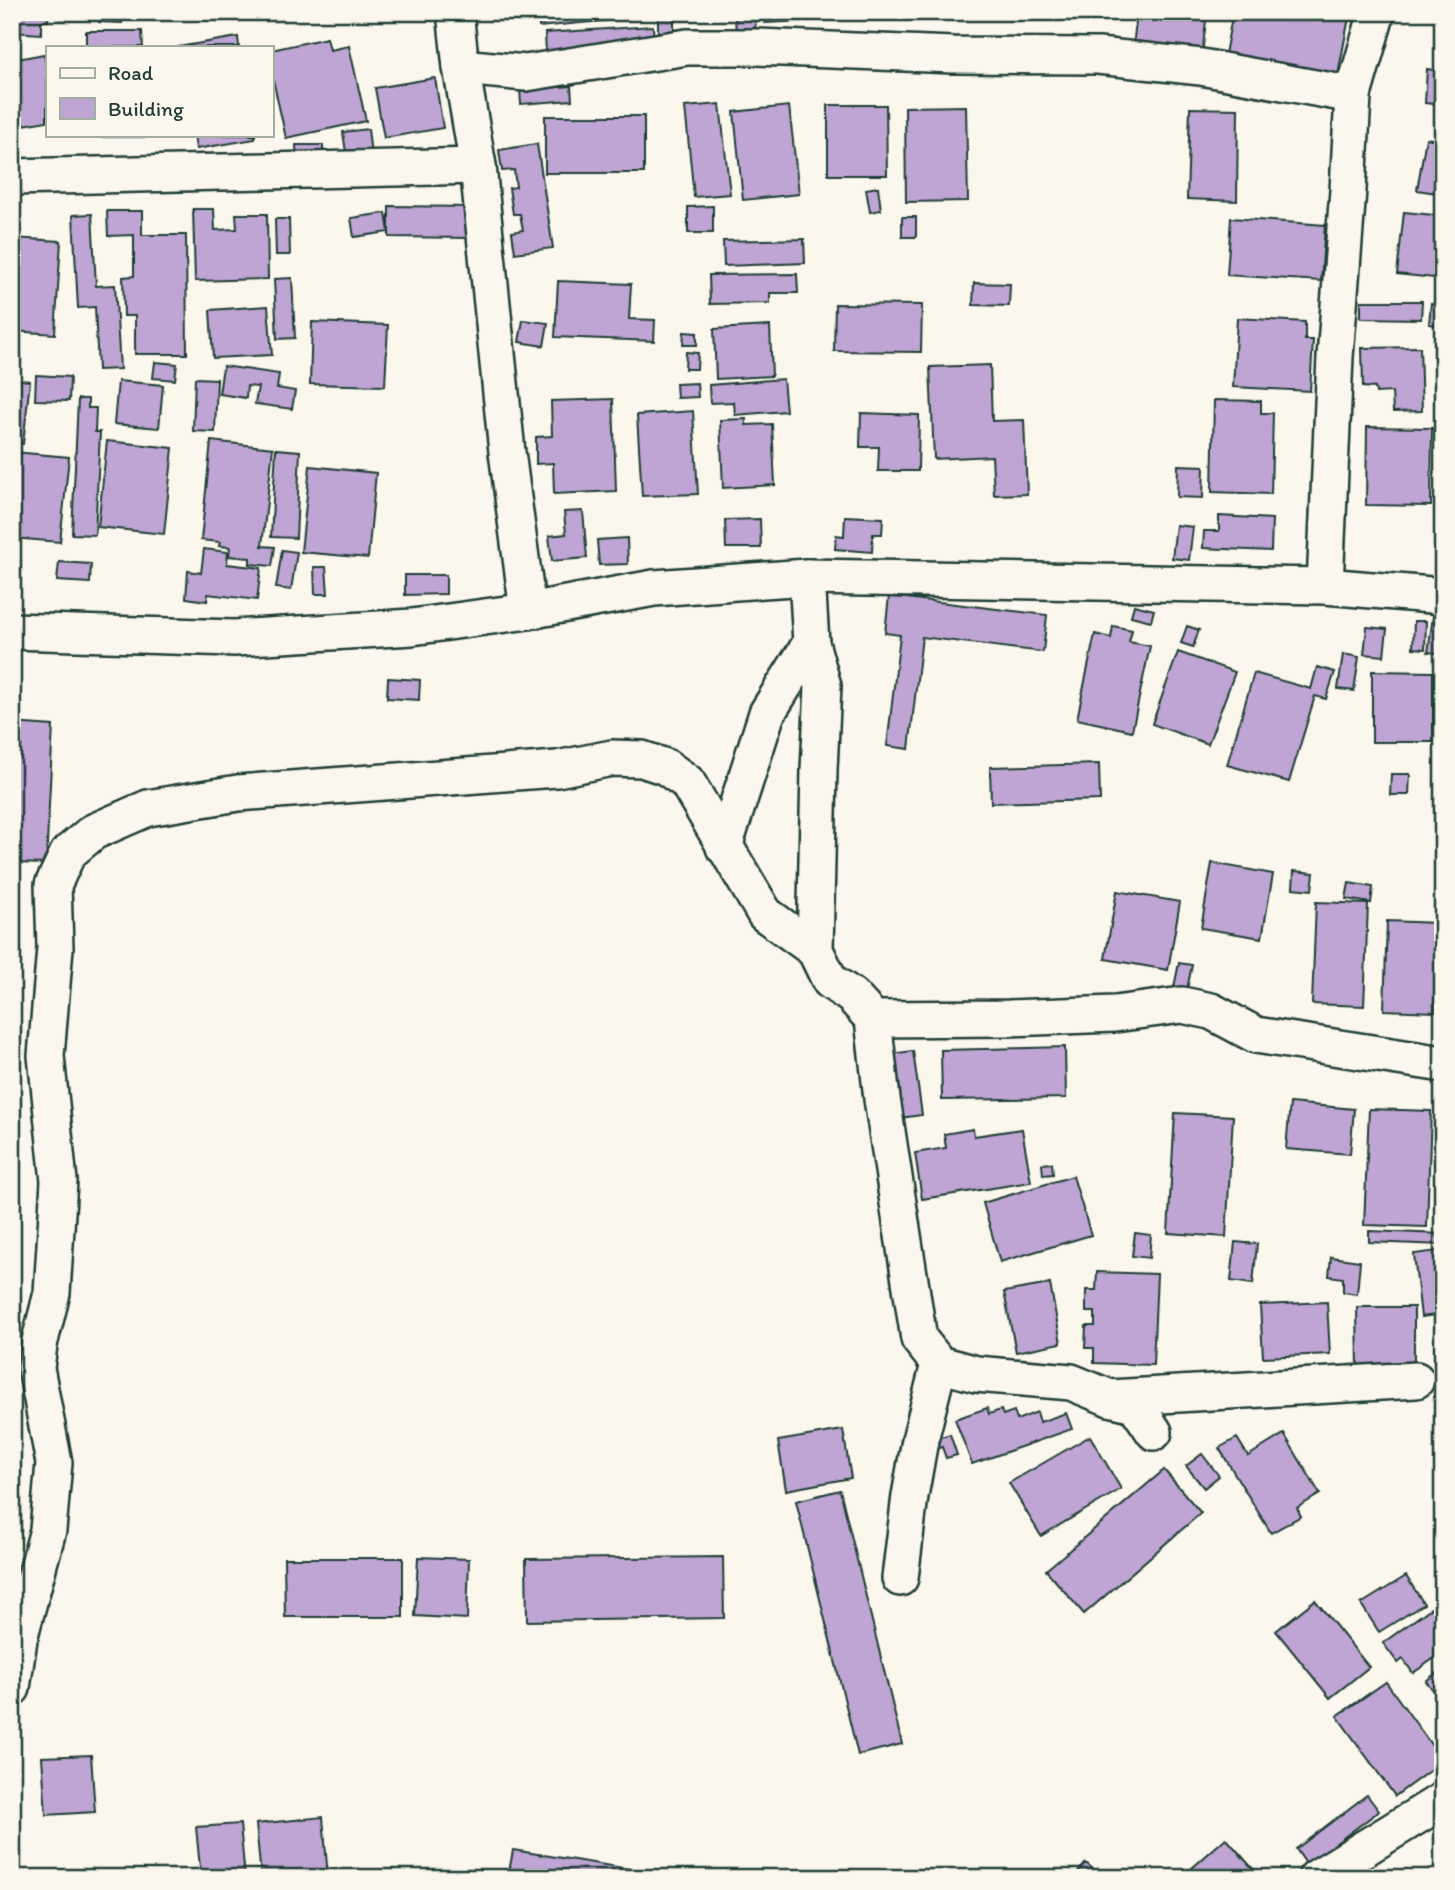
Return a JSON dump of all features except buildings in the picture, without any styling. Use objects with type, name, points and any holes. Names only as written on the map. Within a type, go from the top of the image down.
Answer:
[{"type":"street","points":[[455,12],[461,67],[478,166],[507,452],[528,611]]},
{"type":"street","points":[[1325,586],[1335,357],[1353,95],[1377,12]]},
{"type":"street","points":[[461,67],[526,73],[687,47],[757,47],[953,55],[1098,56],[1201,67],[1353,95]]},
{"type":"street","points":[[12,177],[478,166]]},
{"type":"street","points":[[807,577],[811,643],[823,686],[816,950],[830,981],[852,996],[873,1019],[882,1099],[919,1339],[939,1364],[976,1374],[1071,1382],[1110,1398],[1135,1404],[1154,1432]]},
{"type":"street","points":[[12,631],[234,638],[412,627],[528,611],[654,588],[807,577],[1325,586],[1443,596]]},
{"type":"street","points":[[724,847],[767,713],[811,643]]},
{"type":"street","points":[[12,1688],[19,1639],[48,1530],[54,1463],[36,1368],[52,1293],[59,1181],[46,1056],[55,948],[53,886],[68,853],[93,832],[148,808],[238,793],[556,769],[612,758],[642,758],[666,767],[687,782],[765,914],[816,950]]},
{"type":"street","points":[[873,1019],[1115,1014],[1182,1005],[1211,1011],[1256,1035],[1443,1063]]},
{"type":"street","points":[[900,1578],[918,1451],[939,1364]]},
{"type":"street","points":[[1110,1398],[1416,1380]]},
{"type":"street","points":[[1316,1878],[1443,1800]]}]
